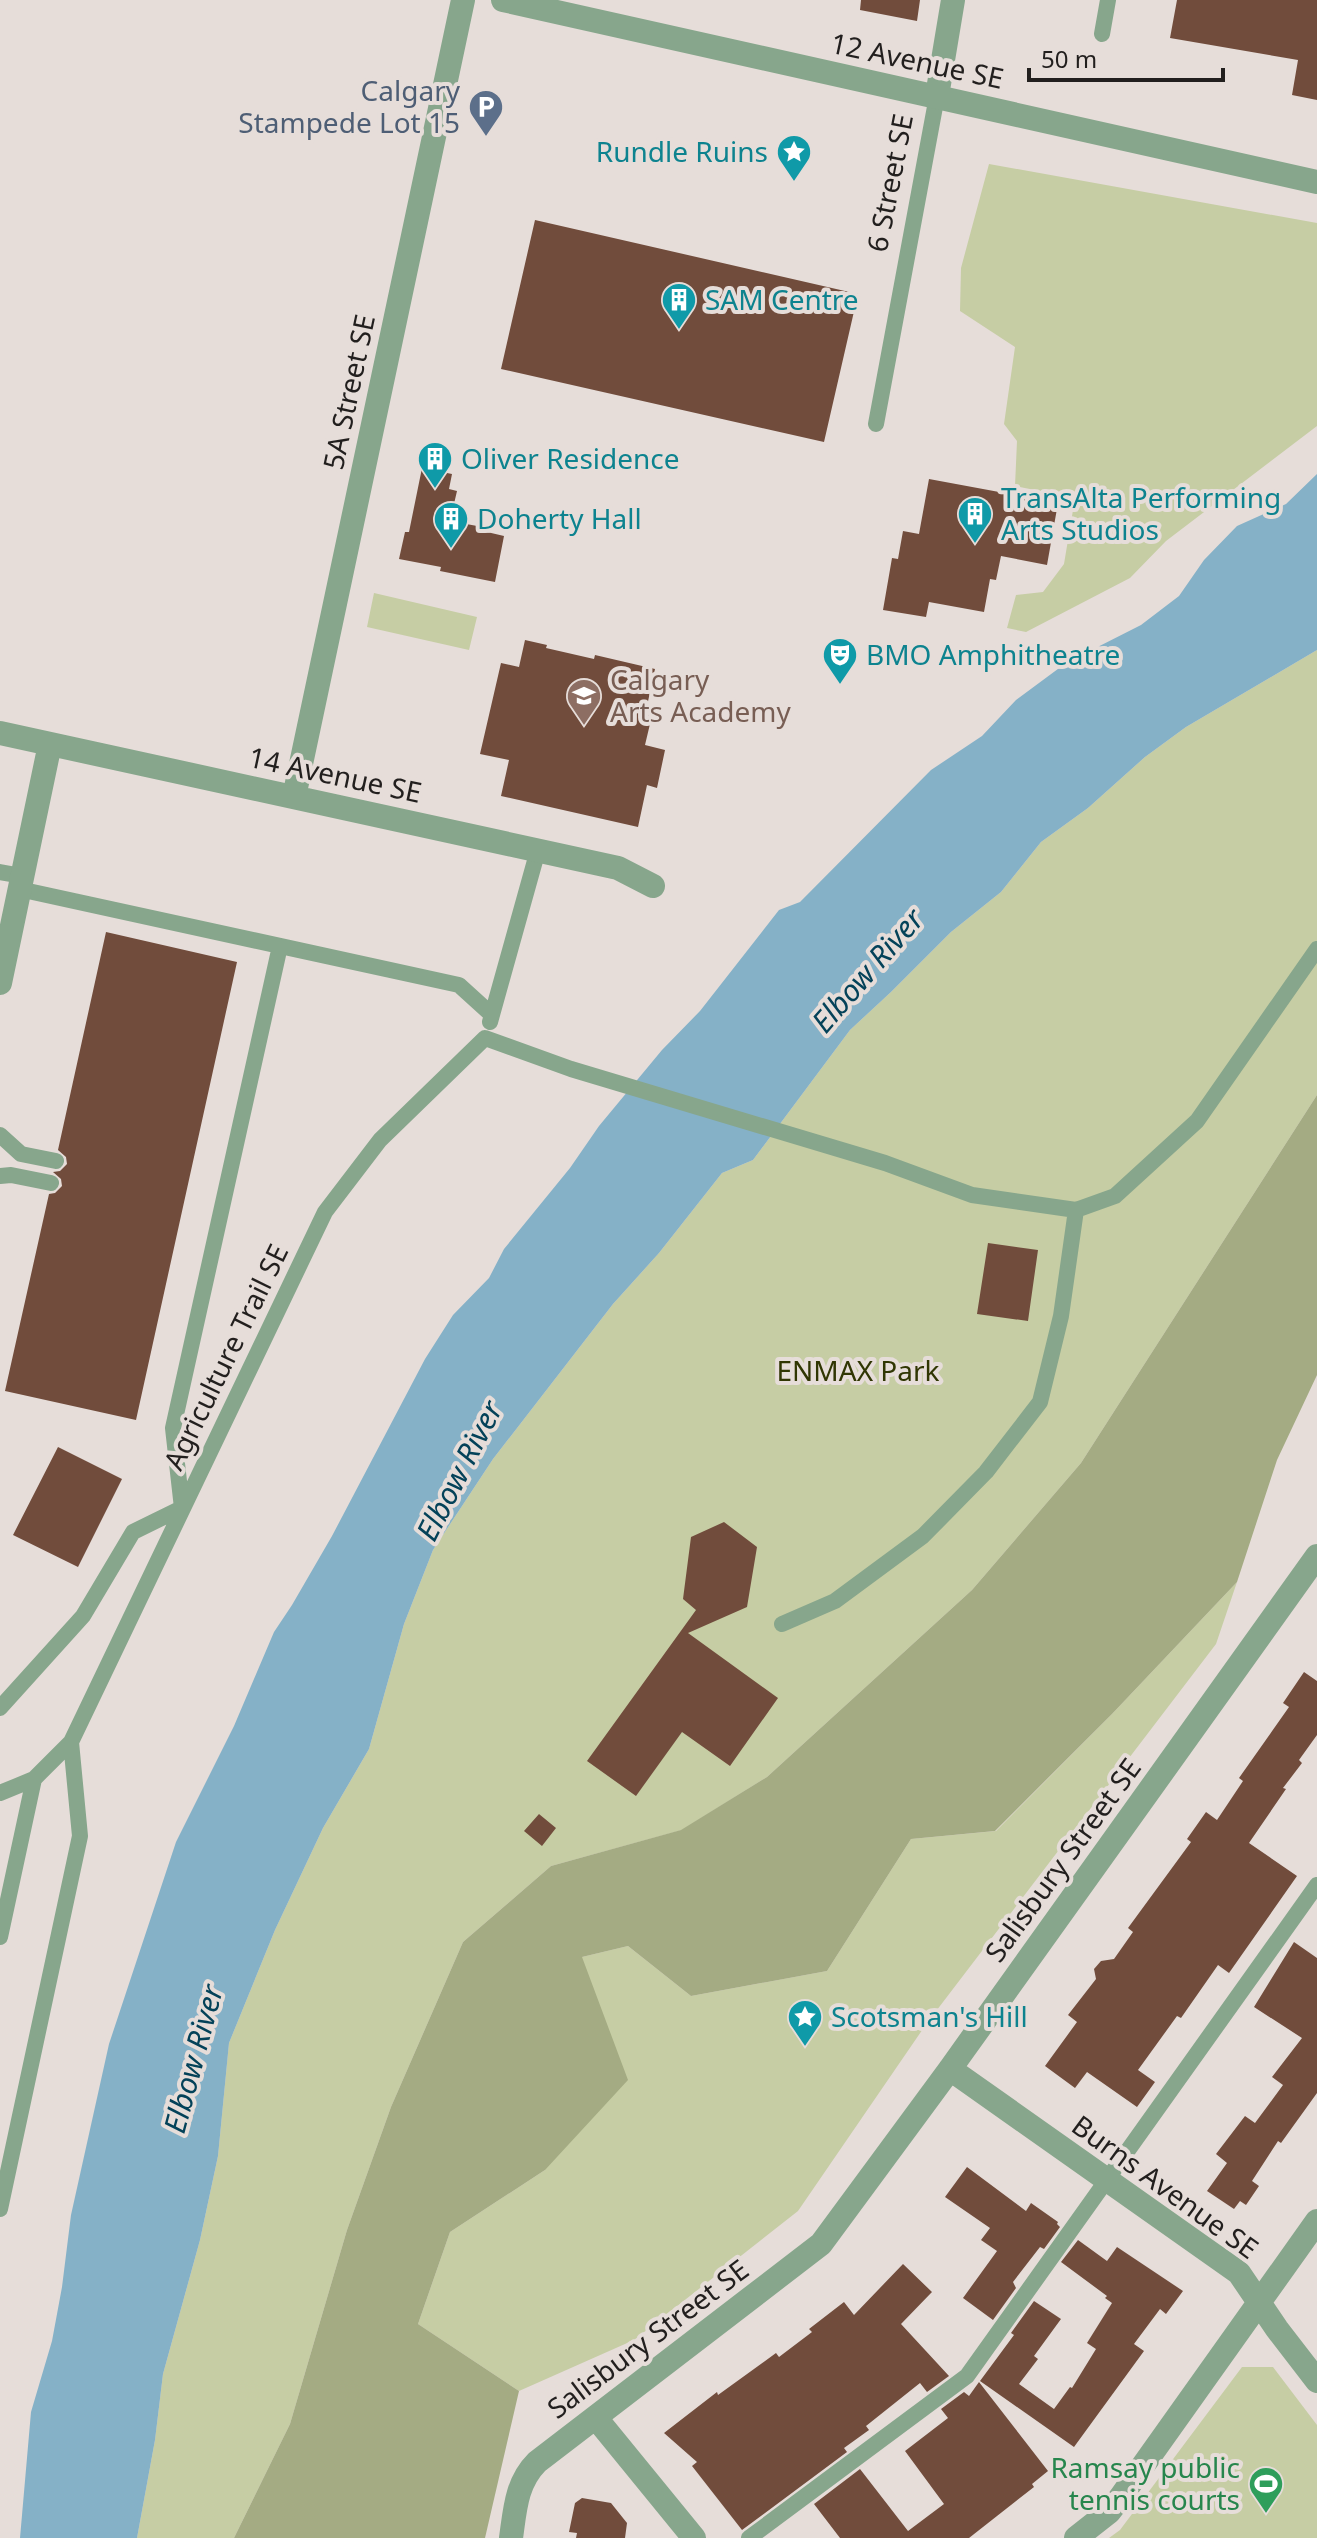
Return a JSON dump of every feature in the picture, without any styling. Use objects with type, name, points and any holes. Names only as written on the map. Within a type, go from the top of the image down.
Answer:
[{"type":"street","name":"5A Street SE","points":[[294,797],[463,0]]},
{"type":"street","name":"12 Avenue SE","points":[[503,0],[1317,182]]},
{"type":"street","name":"6 Street SE","points":[[937,96],[953,0]]},
{"type":"street","name":"14 Avenue SE","points":[[0,733],[618,868],[653,886]]},
{"type":"street","points":[[0,983],[12,886],[50,744]]},
{"type":"street","name":"Salisbury Street SE","points":[[511,2538],[525,2473],[821,2244],[1317,1556]]},
{"type":"street","name":"Burns Avenue SE","points":[[950,2069],[1239,2273],[1317,2381]]},
{"type":"street","points":[[1076,2538],[1109,2512],[1120,2498],[1317,2221]]},
{"type":"street","points":[[596,2418],[694,2538]]},
{"type":"lane","points":[[1102,34],[1108,0]]},
{"type":"lane","name":"6 Street SE","points":[[876,424],[937,96]]},
{"type":"lane","points":[[538,850],[485,1038],[571,1069],[885,1163],[972,1195],[1076,1210],[1115,1196],[1197,1121],[1317,949]]},
{"type":"lane","points":[[12,886],[459,985],[492,1015]]},
{"type":"lane","points":[[0,1708],[83,1616],[133,1532],[182,1508],[173,1428],[280,946]]},
{"type":"lane","name":"Agriculture Trail SE","points":[[0,1793],[34,1779],[71,1742],[325,1212],[380,1140],[485,1038]]},
{"type":"lane","points":[[0,1135],[21,1154],[56,1161]]},
{"type":"lane","points":[[0,1176],[11,1175],[51,1183]]},
{"type":"lane","points":[[782,1624],[835,1601],[923,1536],[986,1472],[1040,1402],[1061,1316],[1076,1210]]},
{"type":"lane","points":[[0,2209],[80,1836],[71,1742]]},
{"type":"lane","points":[[0,1937],[2,1913],[34,1779]]},
{"type":"lane","points":[[749,2538],[967,2376],[1317,1885]]},
{"type":"green space","points":[[989,164],[1317,223],[1317,426],[1166,541],[1130,578],[1026,632],[1007,628],[1016,595],[1043,592],[1064,564],[1075,498],[1015,486],[1017,441],[1004,424],[1015,347],[960,311],[961,268]]},
{"type":"green space","points":[[374,593],[477,617],[469,650],[367,627]]},
{"type":"green space","name":"ENMAX Park","points":[[1317,650],[1317,1095],[1081,1463],[972,1590],[767,1777],[682,1830],[551,1866],[463,1942],[391,2107],[347,2230],[290,2424],[234,2538],[137,2538],[155,2440],[163,2374],[200,2240],[218,2156],[229,2043],[275,1930],[323,1828],[369,1749],[404,1624],[433,1550],[493,1459],[613,1304],[659,1253],[722,1173],[753,1160],[850,1030],[951,932],[1001,892],[1041,842],[1088,808],[1145,757],[1186,727]]},
{"type":"green space","points":[[1317,1095],[1317,1375],[1277,1460],[1237,1582],[995,1831],[911,1839],[827,1971],[691,1996],[628,1946],[582,1957],[628,2080],[545,2170],[450,2232],[418,2324],[519,2391],[485,2538],[234,2538],[290,2424],[347,2230],[391,2107],[463,1942],[551,1866],[681,1830],[767,1777],[972,1590],[1081,1463]]},
{"type":"green space","points":[[1237,1582],[1216,1644],[927,2023],[798,2211],[634,2340],[519,2391],[418,2324],[450,2232],[545,2170],[582,1957],[628,1946],[691,1996],[827,1971],[911,1839],[996,1831]]},
{"type":"green space","points":[[1242,2367],[1273,2367],[1317,2425],[1317,2538],[1109,2538],[1120,2530]]},
{"type":"water","name":"Elbow River","points":[[1317,474],[1317,650],[1186,727],[1145,757],[1088,808],[1041,842],[1001,892],[951,932],[850,1030],[753,1160],[722,1173],[659,1253],[613,1304],[493,1459],[433,1550],[404,1624],[369,1749],[323,1828],[275,1930],[229,2043],[218,2156],[200,2240],[163,2374],[155,2440],[137,2538],[20,2538],[31,2412],[52,2341],[71,2215],[109,2044],[176,1842],[234,1726],[274,1632],[332,1536],[425,1359],[453,1315],[489,1278],[504,1249],[570,1168],[599,1126],[662,1050],[700,1011],[779,910],[800,902],[931,770],[982,736],[1016,700],[1066,663],[1141,625],[1179,596],[1204,560],[1237,526],[1286,504]]},
{"type":"building","points":[[861,0],[920,0],[917,21],[860,10]]},
{"type":"building","points":[[1177,0],[1317,0],[1317,100],[1292,95],[1298,60],[1170,38]]},
{"type":"building","name":"SAM Centre","points":[[535,220],[858,294],[824,442],[501,369]]},
{"type":"building","name":"Doherty Hall","points":[[422,468],[452,474],[449,489],[457,491],[450,521],[488,528],[487,532],[504,536],[495,582],[399,559],[405,532],[409,532]]},
{"type":"building","name":"TransAlta Performing Arts Studios","points":[[929,479],[1058,503],[1047,565],[1001,556],[996,580],[990,579],[984,612],[929,602],[926,617],[883,610],[892,558],[898,559],[903,531],[919,534]]},
{"type":"building","name":"Calgary Arts Academy","points":[[525,640],[594,659],[595,655],[655,669],[647,706],[654,707],[645,745],[665,750],[657,788],[647,785],[638,827],[501,796],[509,760],[480,754],[501,663],[519,667]]},
{"type":"building","points":[[106,932],[237,962],[136,1420],[5,1391],[49,1194],[62,1186],[61,1179],[53,1172],[60,1171],[67,1164],[66,1157],[58,1150]]},
{"type":"building","points":[[988,1243],[1038,1250],[1028,1321],[977,1314]]},
{"type":"building","points":[[58,1447],[122,1479],[78,1567],[13,1535]]},
{"type":"building","points":[[724,1522],[757,1547],[747,1607],[688,1633],[778,1698],[730,1766],[682,1732],[636,1796],[587,1761],[696,1610],[683,1599],[691,1537]]},
{"type":"building","points":[[1304,1672],[1317,1681],[1317,1735],[1299,1760],[1302,1763],[1283,1788],[1286,1789],[1249,1843],[1297,1876],[1229,1973],[1218,1965],[1181,2018],[1177,2016],[1138,2070],[1155,2082],[1137,2107],[1087,2072],[1075,2088],[1045,2066],[1077,2022],[1068,2015],[1096,1979],[1094,1969],[1101,1961],[1114,1959],[1133,1932],[1128,1928],[1191,1842],[1187,1839],[1206,1812],[1217,1820],[1243,1781],[1239,1778],[1289,1707],[1283,1703]]},
{"type":"building","points":[[539,1814],[556,1828],[542,1846],[524,1831]]},
{"type":"building","points":[[1294,1942],[1317,1958],[1317,2093],[1281,2143],[1278,2141],[1252,2181],[1259,2186],[1246,2205],[1240,2201],[1234,2209],[1207,2191],[1227,2163],[1216,2154],[1245,2116],[1255,2123],[1283,2085],[1272,2077],[1302,2038],[1254,2007]]},
{"type":"building","points":[[967,2167],[1026,2211],[1031,2203],[1058,2222],[1060,2227],[1013,2282],[1016,2288],[993,2320],[963,2298],[997,2251],[981,2240],[990,2228],[945,2197]]},
{"type":"building","points":[[1078,2240],[1107,2261],[1117,2247],[1183,2291],[1166,2314],[1160,2309],[1134,2344],[1144,2351],[1074,2447],[980,2381],[1014,2335],[1011,2333],[1034,2301],[1061,2319],[1034,2356],[1038,2359],[1019,2384],[1054,2409],[1072,2388],[1096,2349],[1087,2343],[1112,2303],[1061,2262]]},
{"type":"building","points":[[903,2264],[932,2292],[901,2324],[949,2376],[927,2392],[920,2383],[866,2426],[869,2430],[844,2448],[847,2452],[742,2530],[692,2466],[697,2462],[664,2433],[717,2392],[718,2395],[776,2353],[779,2357],[844,2302],[854,2315]]},
{"type":"building","points":[[979,2382],[1048,2471],[1032,2484],[1034,2487],[969,2538],[840,2538],[814,2504],[860,2469],[908,2531],[944,2504],[905,2451],[948,2418],[941,2409],[964,2392],[969,2396]]},
{"type":"building","points":[[582,2498],[611,2503],[627,2523],[625,2538],[576,2538],[577,2533],[569,2532],[575,2503]]},
{"type":"place","name":"Calgary Stampede Lot 15","points":[[486,138]]},
{"type":"place","name":"Rundle Ruins","points":[[794,183]]},
{"type":"place","name":"SAM Centre","points":[[679,331]]},
{"type":"place","name":"Oliver Residence","points":[[435,490]]},
{"type":"place","name":"TransAlta Performing Arts Studios","points":[[975,545]]},
{"type":"place","name":"Doherty Hall","points":[[451,550]]},
{"type":"place","name":"BMO Amphitheatre","points":[[840,686]]},
{"type":"place","name":"Calgary Arts Academy","points":[[584,727]]},
{"type":"place","name":"Scotsman's Hill","points":[[805,2048]]},
{"type":"place","name":"Ramsay public tennis courts","points":[[1266,2515]]}]
